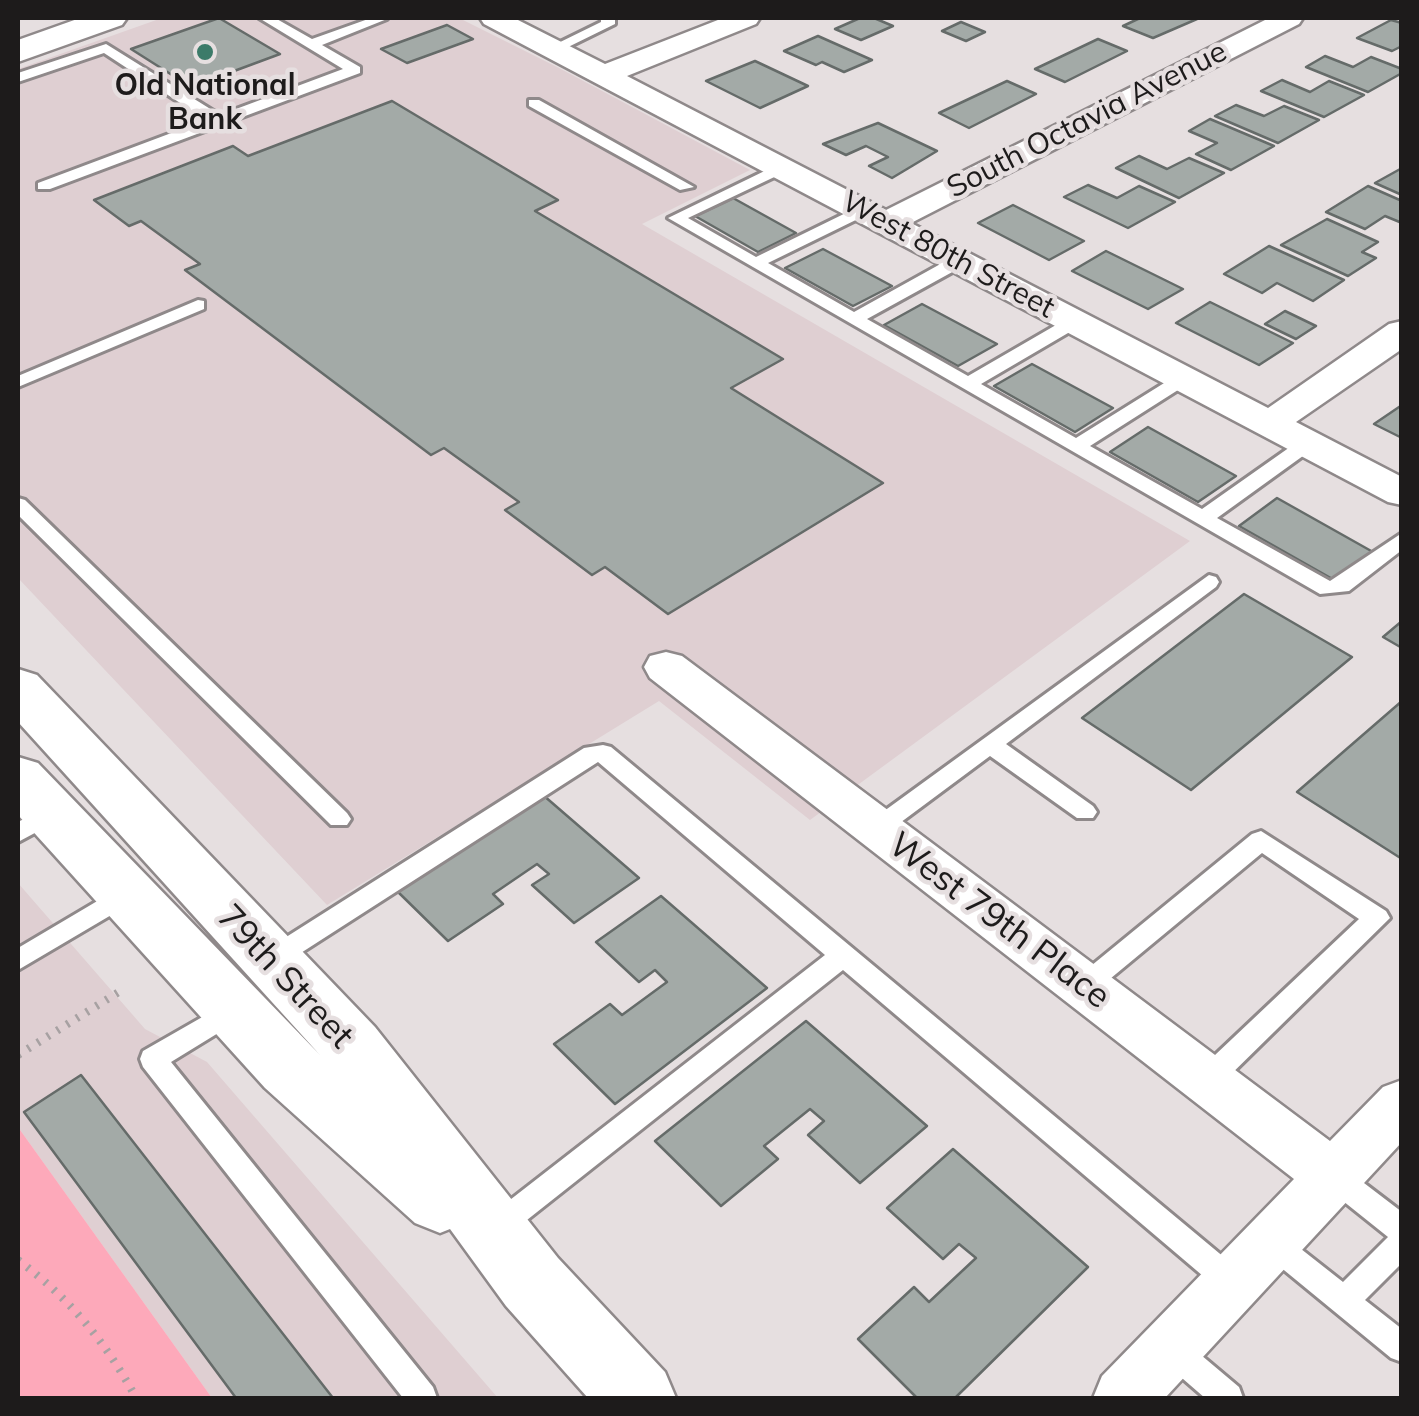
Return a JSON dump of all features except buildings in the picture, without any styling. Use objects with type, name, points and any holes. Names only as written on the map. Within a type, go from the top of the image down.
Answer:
[{"type":"main road","points":[[18,52],[110,18]]},
{"type":"main road","name":"79th Street","points":[[18,688],[252,985],[288,1068],[512,1257],[638,1398]]},
{"type":"main road","name":"79th Street","points":[[29,808],[126,894],[252,985]]},
{"type":"street","name":"West 80th Street","points":[[494,18],[1402,493]]},
{"type":"street","points":[[604,75],[746,18]]},
{"type":"street","name":"South Octavia Avenue","points":[[874,217],[1289,18]]},
{"type":"street","points":[[1270,424],[1402,332]]},
{"type":"street","name":"West 79th Place","points":[[666,666],[1333,1176]]},
{"type":"street","points":[[1124,1398],[1402,1104]]},
{"type":"lane","points":[[44,186],[354,70],[266,18]]},
{"type":"lane","points":[[310,44],[380,18]]},
{"type":"lane","points":[[553,48],[608,24],[608,18]]},
{"type":"lane","points":[[18,78],[106,48],[218,122]]},
{"type":"lane","points":[[534,103],[686,187]]},
{"type":"lane","points":[[781,168],[676,218],[1327,589],[1342,586],[1402,539]]},
{"type":"lane","points":[[756,263],[874,217]]},
{"type":"lane","points":[[854,319],[959,261]]},
{"type":"lane","points":[[18,382],[198,305]]},
{"type":"lane","points":[[966,385],[1074,322]]},
{"type":"lane","points":[[1075,447],[1183,379]]},
{"type":"lane","points":[[1202,518],[1307,444]]},
{"type":"lane","points":[[18,504],[339,819]]},
{"type":"lane","points":[[877,828],[1209,582]]},
{"type":"lane","points":[[990,744],[1085,812]]},
{"type":"lane","points":[[422,1398],[152,1059],[252,985],[592,754],[604,753],[842,956],[1252,1263],[1344,1301],[1402,1348]]},
{"type":"lane","points":[[1084,986],[1261,840],[1377,918],[1207,1080]]},
{"type":"lane","points":[[18,960],[126,894]]},
{"type":"lane","points":[[512,1257],[842,956]]},
{"type":"lane","points":[[1333,1176],[1402,1230]]},
{"type":"lane","points":[[1344,1301],[1402,1243]]},
{"type":"lane","points":[[1171,1348],[1228,1398]]},
{"type":"path","points":[[18,1054],[122,990]]},
{"type":"path","points":[[18,1260],[57,1287],[112,1351],[136,1398]]},
{"type":"shaded area","points":[[162,18],[459,18],[559,68],[750,170],[642,224],[1190,541],[810,820],[659,701],[327,905],[18,578],[18,69]]},
{"type":"shaded area","points":[[18,883],[145,1029],[207,1062],[498,1398],[212,1398],[18,1127]]},
{"type":"shaded area","points":[[18,1127],[212,1398],[18,1398]]},
{"type":"place","name":"Old National Bank","points":[[205,52]]}]
